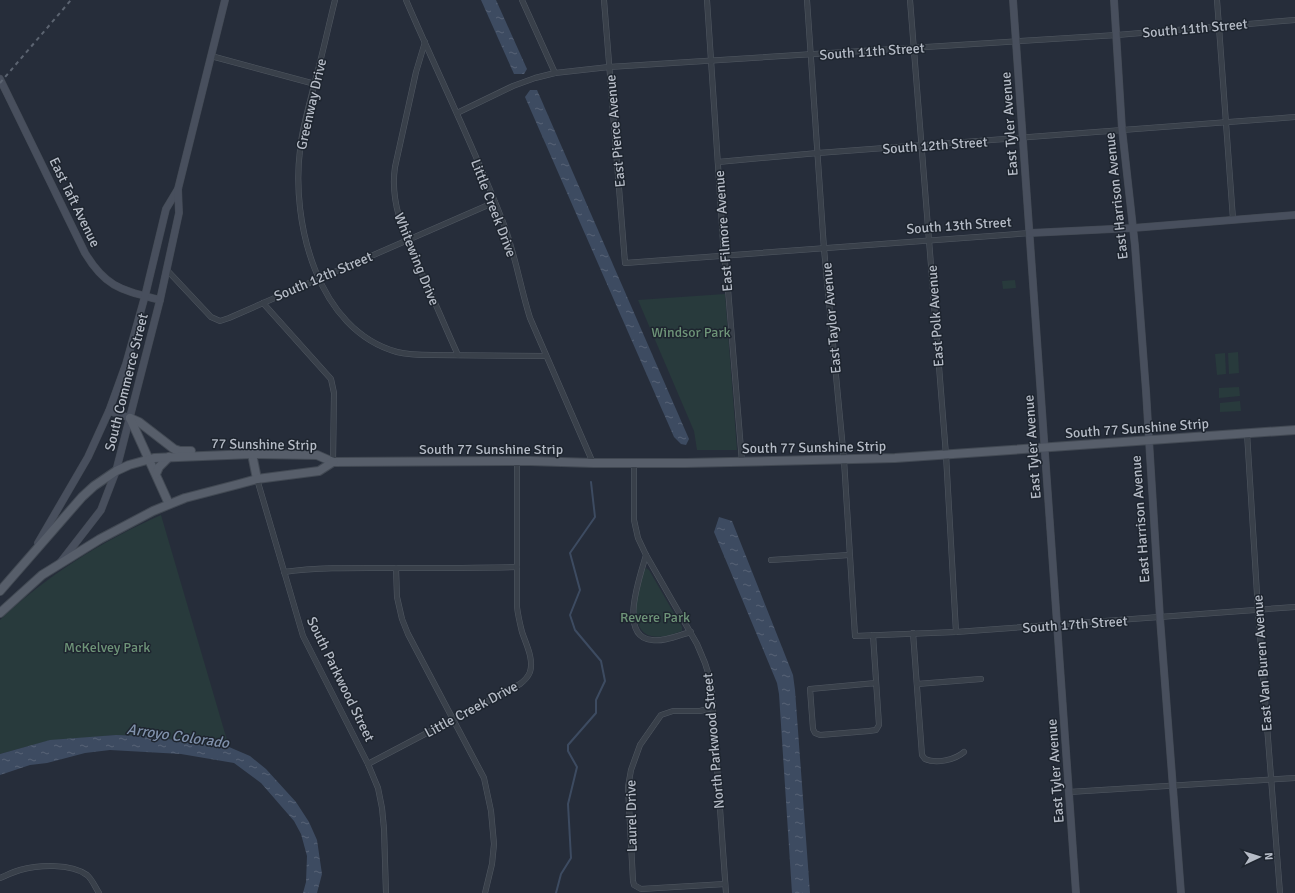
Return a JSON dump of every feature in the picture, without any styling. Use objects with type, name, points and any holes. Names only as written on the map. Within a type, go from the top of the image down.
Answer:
[{"type":"main road","name":"South Commerce Street","points":[[57,566],[101,510],[116,471],[160,300],[179,213],[178,189],[225,0]]},
{"type":"main road","name":"East Tyler Avenue","points":[[1013,0],[1076,893]]},
{"type":"main road","name":"East Harrison Avenue","points":[[1114,0],[1122,129],[1133,228],[1149,440],[1160,618],[1181,893]]},
{"type":"main road","name":"East Taft Avenue","points":[[0,79],[93,266],[109,282],[120,288],[160,300]]},
{"type":"main road","name":"South Commerce Street","points":[[30,556],[88,457],[109,411],[126,364],[145,296],[166,209],[178,189]]},
{"type":"main road","name":"South 13th Street","points":[[1030,233],[1133,228],[1295,215]]},
{"type":"main road","points":[[109,411],[139,422],[174,449],[180,451],[218,451],[239,454]]},
{"type":"main road","points":[[130,418],[169,504]]},
{"type":"main road","name":"South 77 Sunshine Strip","points":[[333,462],[742,462],[844,460],[946,455],[1295,430]]},
{"type":"main road","name":"77 Sunshine Strip","points":[[0,591],[82,497],[94,486],[116,471],[129,465],[148,459],[239,454],[317,454],[333,462]]},
{"type":"main road","name":"South Parkwood Street","points":[[252,454],[257,479]]},
{"type":"main road","points":[[156,474],[159,467],[169,457]]},
{"type":"main road","name":"77 Sunshine Strip","points":[[0,613],[42,575],[100,539],[169,504],[185,498],[257,479],[319,471],[333,462]]},
{"type":"main road","points":[[162,486],[172,495],[185,498]]},
{"type":"street","name":"Greenway Drive","points":[[336,0],[302,131],[298,170],[298,191],[301,220],[310,255],[319,278],[334,307],[348,324],[371,341],[397,352],[416,355],[546,356]]},
{"type":"street","name":"Little Creek Drive","points":[[406,0],[495,202],[511,246],[530,318],[593,462]]},
{"type":"street","points":[[522,0],[555,73]]},
{"type":"street","name":"East Pierce Avenue","points":[[604,0],[625,263]]},
{"type":"street","name":"East Filmore Avenue","points":[[706,0],[724,256],[742,462]]},
{"type":"street","name":"East Taylor Avenue","points":[[807,0],[824,249],[844,460],[855,636]]},
{"type":"street","name":"East Polk Avenue","points":[[910,0],[946,455],[956,632]]},
{"type":"street","points":[[1217,0],[1233,219]]},
{"type":"street","name":"South 11th Street","points":[[457,113],[524,82],[555,73],[609,67],[711,62],[811,54],[1017,42],[1295,20]]},
{"type":"street","name":"Whitewing Drive","points":[[425,42],[409,102],[393,178],[395,205],[400,222],[458,355]]},
{"type":"street","points":[[211,56],[315,84]]},
{"type":"street","name":"South 12th Street","points":[[718,162],[1122,129],[1295,117]]},
{"type":"street","name":"South 12th Street","points":[[166,269],[207,314],[215,320],[224,320],[495,202]]},
{"type":"street","name":"South 13th Street","points":[[625,263],[1030,233]]},
{"type":"street","points":[[263,303],[331,379],[334,393],[333,462]]},
{"type":"street","name":"East Van Buren Avenue","points":[[1247,433],[1270,780],[1280,893]]},
{"type":"street","name":"Little Creek Drive","points":[[368,764],[520,684],[530,673],[530,657],[522,631],[517,607],[517,461]]},
{"type":"street","name":"North Parkwood Street","points":[[634,462],[634,520],[638,538],[646,555],[691,632],[705,663],[711,682],[726,893]]},
{"type":"street","name":"South Parkwood Street","points":[[257,479],[303,636],[368,764],[378,788],[382,808],[386,893]]},
{"type":"street","points":[[771,560],[850,554]]},
{"type":"street","points":[[646,555],[633,606],[633,618],[636,628],[644,637],[653,641],[691,632]]},
{"type":"street","points":[[284,572],[310,568],[516,567]]},
{"type":"street","points":[[396,568],[397,597],[402,619],[408,634],[484,778],[491,811],[494,844],[485,893]]},
{"type":"street","name":"South 17th Street","points":[[855,636],[956,632],[1295,607]]},
{"type":"street","points":[[913,634],[922,755],[925,759],[933,761],[956,758],[964,752]]},
{"type":"street","points":[[873,635],[879,725],[876,730],[820,735],[815,733],[813,729],[810,689],[876,683]]},
{"type":"street","points":[[917,684],[982,679]]},
{"type":"street","name":"Laurel Drive","points":[[712,708],[700,711],[673,711],[661,715],[640,745],[630,770],[628,787],[633,881],[637,888],[646,890],[725,884]]},
{"type":"street","points":[[1069,792],[1295,778]]},
{"type":"street","points":[[0,878],[18,870],[47,866],[67,868],[76,870],[88,876],[99,893]]},
{"type":"green space","points":[[1015,280],[1016,288],[1003,289],[1002,281]]},
{"type":"green space","name":"Windsor Park","points":[[725,294],[737,450],[697,450],[694,431],[638,300]]},
{"type":"green space","points":[[1238,352],[1239,373],[1229,374],[1228,353]]},
{"type":"green space","points":[[1225,353],[1226,374],[1217,375],[1215,354]]},
{"type":"green space","points":[[1239,387],[1240,396],[1219,398],[1219,388]]},
{"type":"green space","points":[[1240,401],[1241,411],[1220,412],[1220,403]]},
{"type":"green space","name":"McKelvey Park","points":[[161,515],[229,747],[145,736],[116,735],[48,741],[0,754],[0,620],[56,574],[117,536]]},
{"type":"green space","name":"Revere Park","points":[[646,568],[649,570],[682,627],[682,631],[657,637],[645,634],[641,629],[637,619],[636,609],[639,589]]},
{"type":"water","points":[[481,0],[496,0],[527,69],[524,74],[514,74]]},
{"type":"water","points":[[530,90],[537,90],[689,439],[686,445],[681,444],[674,437],[525,97]]},
{"type":"water","points":[[719,517],[732,521],[793,675],[810,893],[792,893],[779,694],[777,683],[714,532]]},
{"type":"water","name":"Arroyo Colorado","points":[[116,735],[145,736],[229,747],[250,756],[266,769],[296,802],[309,822],[317,840],[322,874],[317,893],[303,893],[306,882],[307,856],[301,834],[294,821],[261,783],[234,763],[181,754],[110,750],[85,753],[47,763],[30,765],[0,775],[0,754],[50,740]]},
{"type":"waterway","points":[[556,893],[561,874],[571,858],[568,804],[577,767],[568,751],[568,745],[596,713],[596,700],[605,681],[601,661],[575,630],[570,615],[580,590],[570,553],[595,517],[591,482]]},
{"type":"railway","points":[[0,83],[71,0]]}]
